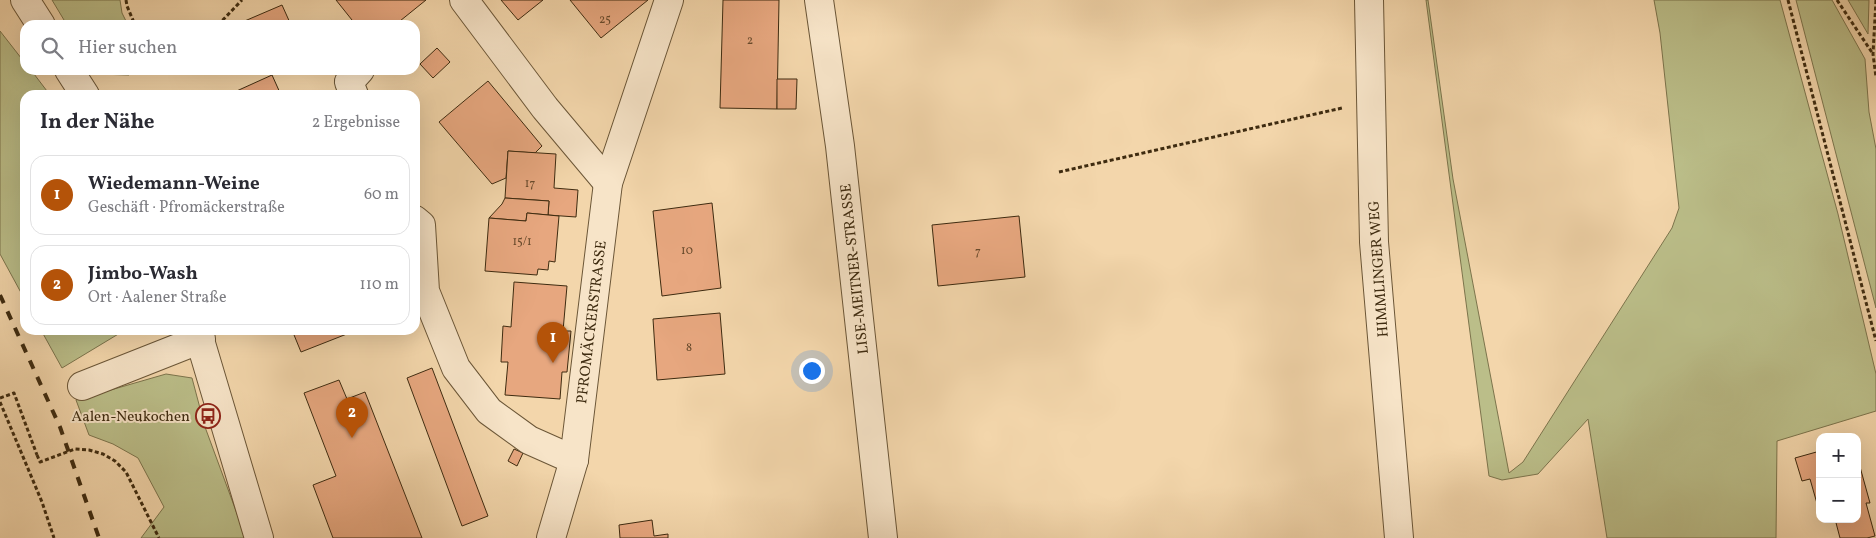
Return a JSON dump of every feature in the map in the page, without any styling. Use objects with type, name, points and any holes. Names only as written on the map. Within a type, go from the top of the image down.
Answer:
[{"type":"street","points":[[25,0],[38,20]]},
{"type":"street","points":[[464,0],[545,108],[608,183]]},
{"type":"street","name":"PFROMÄCKERSTRASSE","points":[[551,538],[574,460],[608,183],[669,0]]},
{"type":"street","name":"LISE-MEITNER-STRASSE","points":[[819,0],[841,155],[883,538]]},
{"type":"street","name":"HIMMLINGER WEG","points":[[1370,0],[1374,242],[1399,538]]},
{"type":"street","points":[[72,75],[82,90]]},
{"type":"street","points":[[352,90],[348,82],[355,75]]},
{"type":"street","points":[[420,242],[425,291],[456,368],[489,411],[529,440],[574,460]]},
{"type":"street","points":[[82,386],[197,335]]},
{"type":"street","points":[[199,335],[259,538]]},
{"type":"path","points":[[126,0],[126,6],[133,20]]},
{"type":"path","points":[[223,20],[242,0]]},
{"type":"path","points":[[1788,0],[1876,341]]},
{"type":"path","points":[[1838,0],[1873,54]]},
{"type":"path","points":[[1876,0],[1873,54],[1876,77]]},
{"type":"path","points":[[1059,172],[1372,101]]},
{"type":"path","points":[[54,538],[42,502],[0,400],[14,393],[40,462],[75,450],[89,450],[103,454],[116,461],[126,472],[159,538]]},
{"type":"green space","points":[[52,0],[120,0],[122,13],[126,20],[64,20]]},
{"type":"green space","points":[[1426,0],[1428,0],[1453,179],[1509,473],[1523,462],[1672,228],[1679,208],[1660,33],[1654,0],[1780,0],[1838,214],[1876,374],[1876,411],[1777,441],[1776,538],[1607,538],[1588,419],[1538,474],[1502,480],[1489,476]]},
{"type":"green space","points":[[1796,0],[1832,0],[1865,59],[1869,112],[1876,149],[1876,308]]},
{"type":"green space","points":[[1848,0],[1869,0],[1868,34]]},
{"type":"green space","points":[[0,31],[20,57],[20,75],[35,75],[46,90],[20,90],[20,291],[0,254]]},
{"type":"green space","points":[[44,335],[117,335],[62,368]]},
{"type":"green space","points":[[166,374],[192,378],[205,427],[246,538],[141,538],[164,507],[138,458],[113,444],[89,435],[76,400]]},
{"type":"building","points":[[336,0],[426,0],[401,20],[352,20]]},
{"type":"building","points":[[501,0],[543,0],[518,20]]},
{"type":"building","points":[[570,0],[648,0],[601,38]]},
{"type":"building","points":[[723,0],[779,0],[777,109],[720,108]]},
{"type":"building","points":[[282,5],[289,20],[247,20]]},
{"type":"building","points":[[437,48],[450,62],[433,78],[420,64]]},
{"type":"building","points":[[272,75],[279,90],[239,90]]},
{"type":"building","points":[[777,79],[797,79],[796,109],[777,109]]},
{"type":"building","points":[[488,81],[542,146],[535,153],[508,151],[506,178],[492,184],[439,122]]},
{"type":"building","points":[[508,151],[556,154],[554,188],[578,190],[576,217],[548,215],[549,201],[505,198]]},
{"type":"building","points":[[505,198],[549,201],[548,215],[527,213],[526,221],[489,218]]},
{"type":"building","points":[[712,203],[721,288],[662,296],[653,211]]},
{"type":"building","points":[[527,213],[559,216],[555,262],[549,261],[548,270],[538,269],[537,275],[485,271],[489,218],[526,221]]},
{"type":"building","points":[[1019,216],[1025,277],[938,286],[932,225]]},
{"type":"building","points":[[514,282],[567,286],[563,331],[571,331],[567,372],[562,372],[560,399],[505,395],[508,362],[501,362],[503,326],[511,327]]},
{"type":"building","points":[[720,313],[725,374],[657,380],[653,319]]},
{"type":"building","points":[[294,335],[344,335],[301,352]]},
{"type":"building","points":[[432,368],[488,516],[462,526],[407,378]]},
{"type":"building","points":[[339,380],[347,399],[365,392],[422,538],[333,538],[313,485],[336,476],[304,393]]},
{"type":"building","points":[[514,449],[523,453],[517,466],[508,461]]},
{"type":"building","points":[[1816,452],[1816,500],[1810,479],[1802,481],[1795,458]]},
{"type":"building","points":[[1861,470],[1870,503],[1866,503],[1875,536],[1867,538],[1840,538],[1836,523],[1861,523]]},
{"type":"building","points":[[652,520],[654,536],[668,534],[668,538],[620,538],[619,525]]},
{"type":"railway","points":[[0,295],[60,427],[99,538]]},
{"type":"place","name":"Wiedemann-Weine","points":[[553,363]]},
{"type":"place","name":"Aalen-Neukochen","points":[[208,416]]},
{"type":"place","name":"Jimbo-Wash","points":[[352,438]]}]
